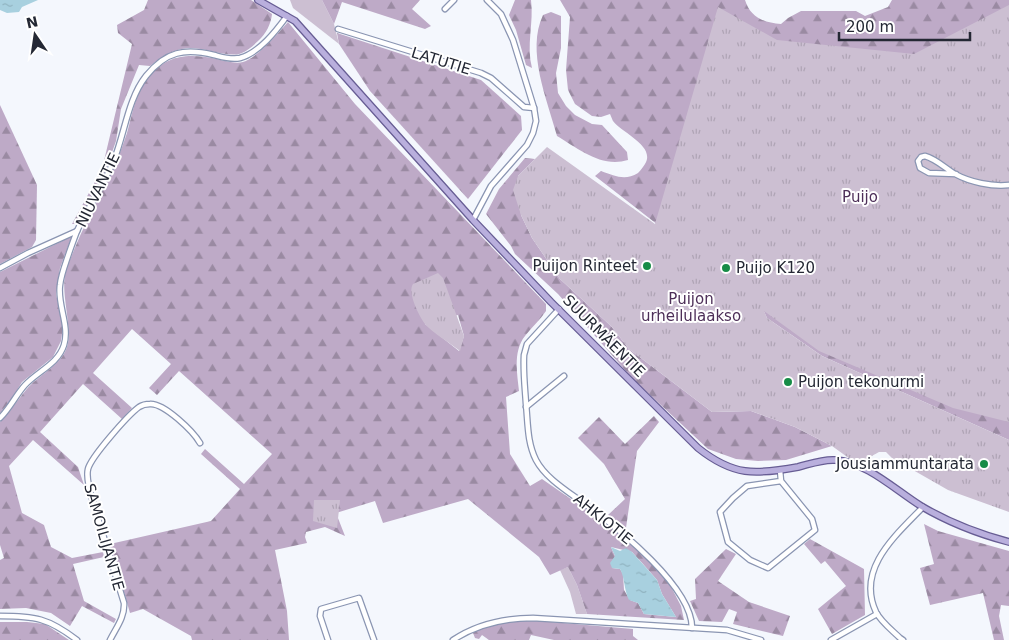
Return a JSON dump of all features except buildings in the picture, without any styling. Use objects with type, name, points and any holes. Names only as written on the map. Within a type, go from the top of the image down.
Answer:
[{"type":"main road","name":"SUURMÄENTIE","points":[[258,0],[295,21],[473,220],[698,448],[713,459],[723,465],[741,471],[754,472],[780,470],[835,460],[853,464],[873,474],[923,507],[972,530],[1009,542]]},
{"type":"street","points":[[445,9],[454,0]]},
{"type":"street","points":[[473,220],[491,186],[527,145],[536,121],[534,108],[513,40],[501,14],[487,0]]},
{"type":"street","name":"NIUVANTIE","points":[[0,418],[12,406],[24,387],[53,362],[64,344],[65,327],[60,285],[62,273],[78,231],[105,181],[137,90],[152,69],[160,62],[184,51],[232,59],[247,56],[256,50],[287,16]]},
{"type":"street","name":"LATUTIE","points":[[338,29],[481,73],[491,78],[524,107],[534,108]]},
{"type":"street","points":[[956,174],[930,173],[920,168],[918,162],[921,157],[929,157],[956,174],[977,182],[1002,186],[1009,185]]},
{"type":"street","points":[[0,268],[28,253],[78,231]]},
{"type":"street","name":"AHKIOTIE","points":[[559,309],[527,344],[524,355],[523,364],[530,448],[537,462],[549,477],[622,531],[677,588],[690,614],[692,628]]},
{"type":"street","points":[[526,406],[564,376]]},
{"type":"street","name":"SAMOILIJANTIE","points":[[110,640],[121,620],[124,604],[90,492],[87,475],[88,467],[124,422],[145,404],[161,406],[187,428],[200,443]]},
{"type":"street","points":[[780,470],[781,481],[812,520],[815,530],[768,568],[750,560],[728,542],[720,512],[747,486],[781,481]]},
{"type":"street","points":[[904,640],[877,614],[871,596],[872,572],[892,540],[923,507]]},
{"type":"street","points":[[328,640],[320,616],[321,609],[359,598],[374,640]]},
{"type":"street","points":[[831,640],[877,614]]},
{"type":"street","points":[[0,616],[32,617],[46,620],[77,640]]},
{"type":"street","points":[[453,640],[465,632],[489,623],[520,618],[727,630],[761,640]]},
{"type":"green space","points":[[148,0],[251,0],[272,14],[269,25],[263,35],[252,47],[242,53],[233,55],[188,48],[168,54],[150,66],[139,65],[121,109],[116,141],[103,178],[79,221],[76,224],[72,224],[102,169],[132,44],[118,33],[117,25],[144,10]]},
{"type":"green space","points":[[290,0],[322,0],[334,24],[339,44],[293,8]]},
{"type":"green space","points":[[322,0],[420,0],[412,9],[431,26],[425,29],[342,2],[334,24]]},
{"type":"green space","points":[[515,0],[531,0],[530,59],[532,68],[526,65],[516,30],[509,15]]},
{"type":"green space","name":"Puijo","points":[[560,0],[745,0],[754,15],[769,22],[781,24],[801,11],[856,11],[865,16],[888,7],[892,0],[1009,0],[1009,440],[822,356],[767,318],[761,305],[595,176],[601,171],[620,177],[629,177],[638,173],[645,164],[646,151],[636,140],[617,126],[610,114],[601,117],[592,116],[575,104],[568,90],[566,70],[570,17]]},
{"type":"green space","name":"Puijo","points":[[1009,5],[1009,422],[953,408],[819,351],[764,311],[767,318],[822,356],[1009,440],[1009,512],[948,490],[892,458],[886,452],[879,452],[857,464],[832,446],[795,427],[751,411],[712,412],[629,349],[612,327],[560,279],[532,238],[521,215],[513,190],[518,176],[547,147],[655,224],[718,7],[777,40],[914,54]]},
{"type":"green space","points":[[551,12],[561,16],[561,48],[556,73],[558,93],[566,106],[575,115],[592,124],[602,125],[627,152],[628,160],[618,162],[599,159],[557,136],[537,59],[538,29],[543,15]]},
{"type":"green space","points":[[288,22],[355,104],[546,304],[546,311],[525,336],[519,348],[517,355],[517,377],[519,391],[506,397],[510,454],[530,486],[542,479],[623,535],[668,581],[681,606],[684,620],[587,614],[577,585],[568,567],[550,575],[539,557],[468,499],[383,523],[375,501],[336,513],[345,536],[325,527],[306,532],[307,543],[275,550],[287,611],[289,640],[192,640],[191,636],[143,609],[130,613],[110,544],[211,521],[240,489],[201,454],[205,449],[244,484],[272,454],[179,371],[157,395],[149,388],[171,364],[132,329],[93,373],[132,408],[122,419],[83,384],[40,432],[78,467],[84,485],[33,440],[9,466],[22,513],[44,525],[51,547],[72,558],[103,552],[104,557],[73,564],[84,601],[116,619],[114,623],[82,606],[70,626],[51,613],[26,608],[0,609],[0,560],[4,558],[0,545],[0,422],[26,390],[60,360],[67,347],[69,331],[64,292],[66,269],[80,235],[122,148],[139,92],[154,71],[170,60],[196,56],[240,63],[248,60],[261,51]],"holes":[[[458,315],[464,336],[459,351],[425,324]],[[611,547],[632,552],[657,580],[662,594],[676,617],[644,614],[638,603],[630,600],[624,590],[623,574],[620,569],[612,568],[615,556]]]},
{"type":"green space","points":[[337,33],[481,80],[521,116],[522,130],[468,199],[370,91],[339,44]]},
{"type":"green space","points":[[0,105],[37,185],[36,240],[32,247],[0,264]]},
{"type":"green space","points":[[525,158],[535,159],[518,176],[521,215],[532,238],[560,279],[612,327],[629,349],[712,412],[751,411],[795,427],[832,446],[786,460],[758,461],[736,459],[708,449],[633,379],[558,294],[515,254],[486,214],[499,189]]},
{"type":"green space","points":[[72,236],[60,268],[56,294],[63,327],[61,341],[53,357],[22,382],[0,413],[0,272]]},
{"type":"green space","points":[[438,273],[443,278],[464,336],[460,351],[425,324],[413,298],[413,284]]},
{"type":"green space","points":[[654,416],[659,422],[637,451],[626,528],[608,515],[625,499],[604,464],[578,438],[599,417],[625,444]]},
{"type":"green space","points":[[314,500],[340,500],[337,528],[313,521]]},
{"type":"green space","points":[[924,524],[938,531],[1009,551],[1009,606],[1001,605],[999,616],[1004,640],[994,640],[983,593],[930,605],[920,568],[934,564]]},
{"type":"green space","points":[[810,539],[864,569],[865,615],[832,634],[818,609],[846,586],[825,561],[821,564],[804,544]]},
{"type":"green space","points":[[726,549],[736,554],[718,581],[749,602],[790,616],[783,636],[733,624],[737,612],[729,609],[722,622],[699,621],[690,601],[696,599],[695,579]]},
{"type":"green space","points":[[568,567],[577,585],[587,614],[576,614],[570,592],[560,570]]},
{"type":"green space","points":[[528,620],[633,629],[633,636],[638,640],[554,640],[531,635],[529,640],[489,640],[482,635],[479,639],[475,638],[473,633],[491,625]]},
{"type":"green space","points":[[0,622],[45,624],[69,640],[0,640]]},
{"type":"water","points":[[0,0],[38,0],[22,7],[19,12],[7,13],[0,10]]},
{"type":"water","points":[[611,547],[620,551],[626,548],[632,552],[657,580],[662,594],[676,617],[644,614],[638,603],[629,600],[620,569],[612,568],[610,563],[615,556]]},
{"type":"place","name":"Puijon Rinteet","points":[[647,266]]},
{"type":"place","name":"Puijo K120","points":[[726,268]]},
{"type":"place","name":"Puijon tekonurmi","points":[[788,382]]},
{"type":"place","name":"Jousiammuntarata","points":[[984,464]]},
{"type":"park label","name":"Puijon urheilulaakso","points":[[691,308]]}]
